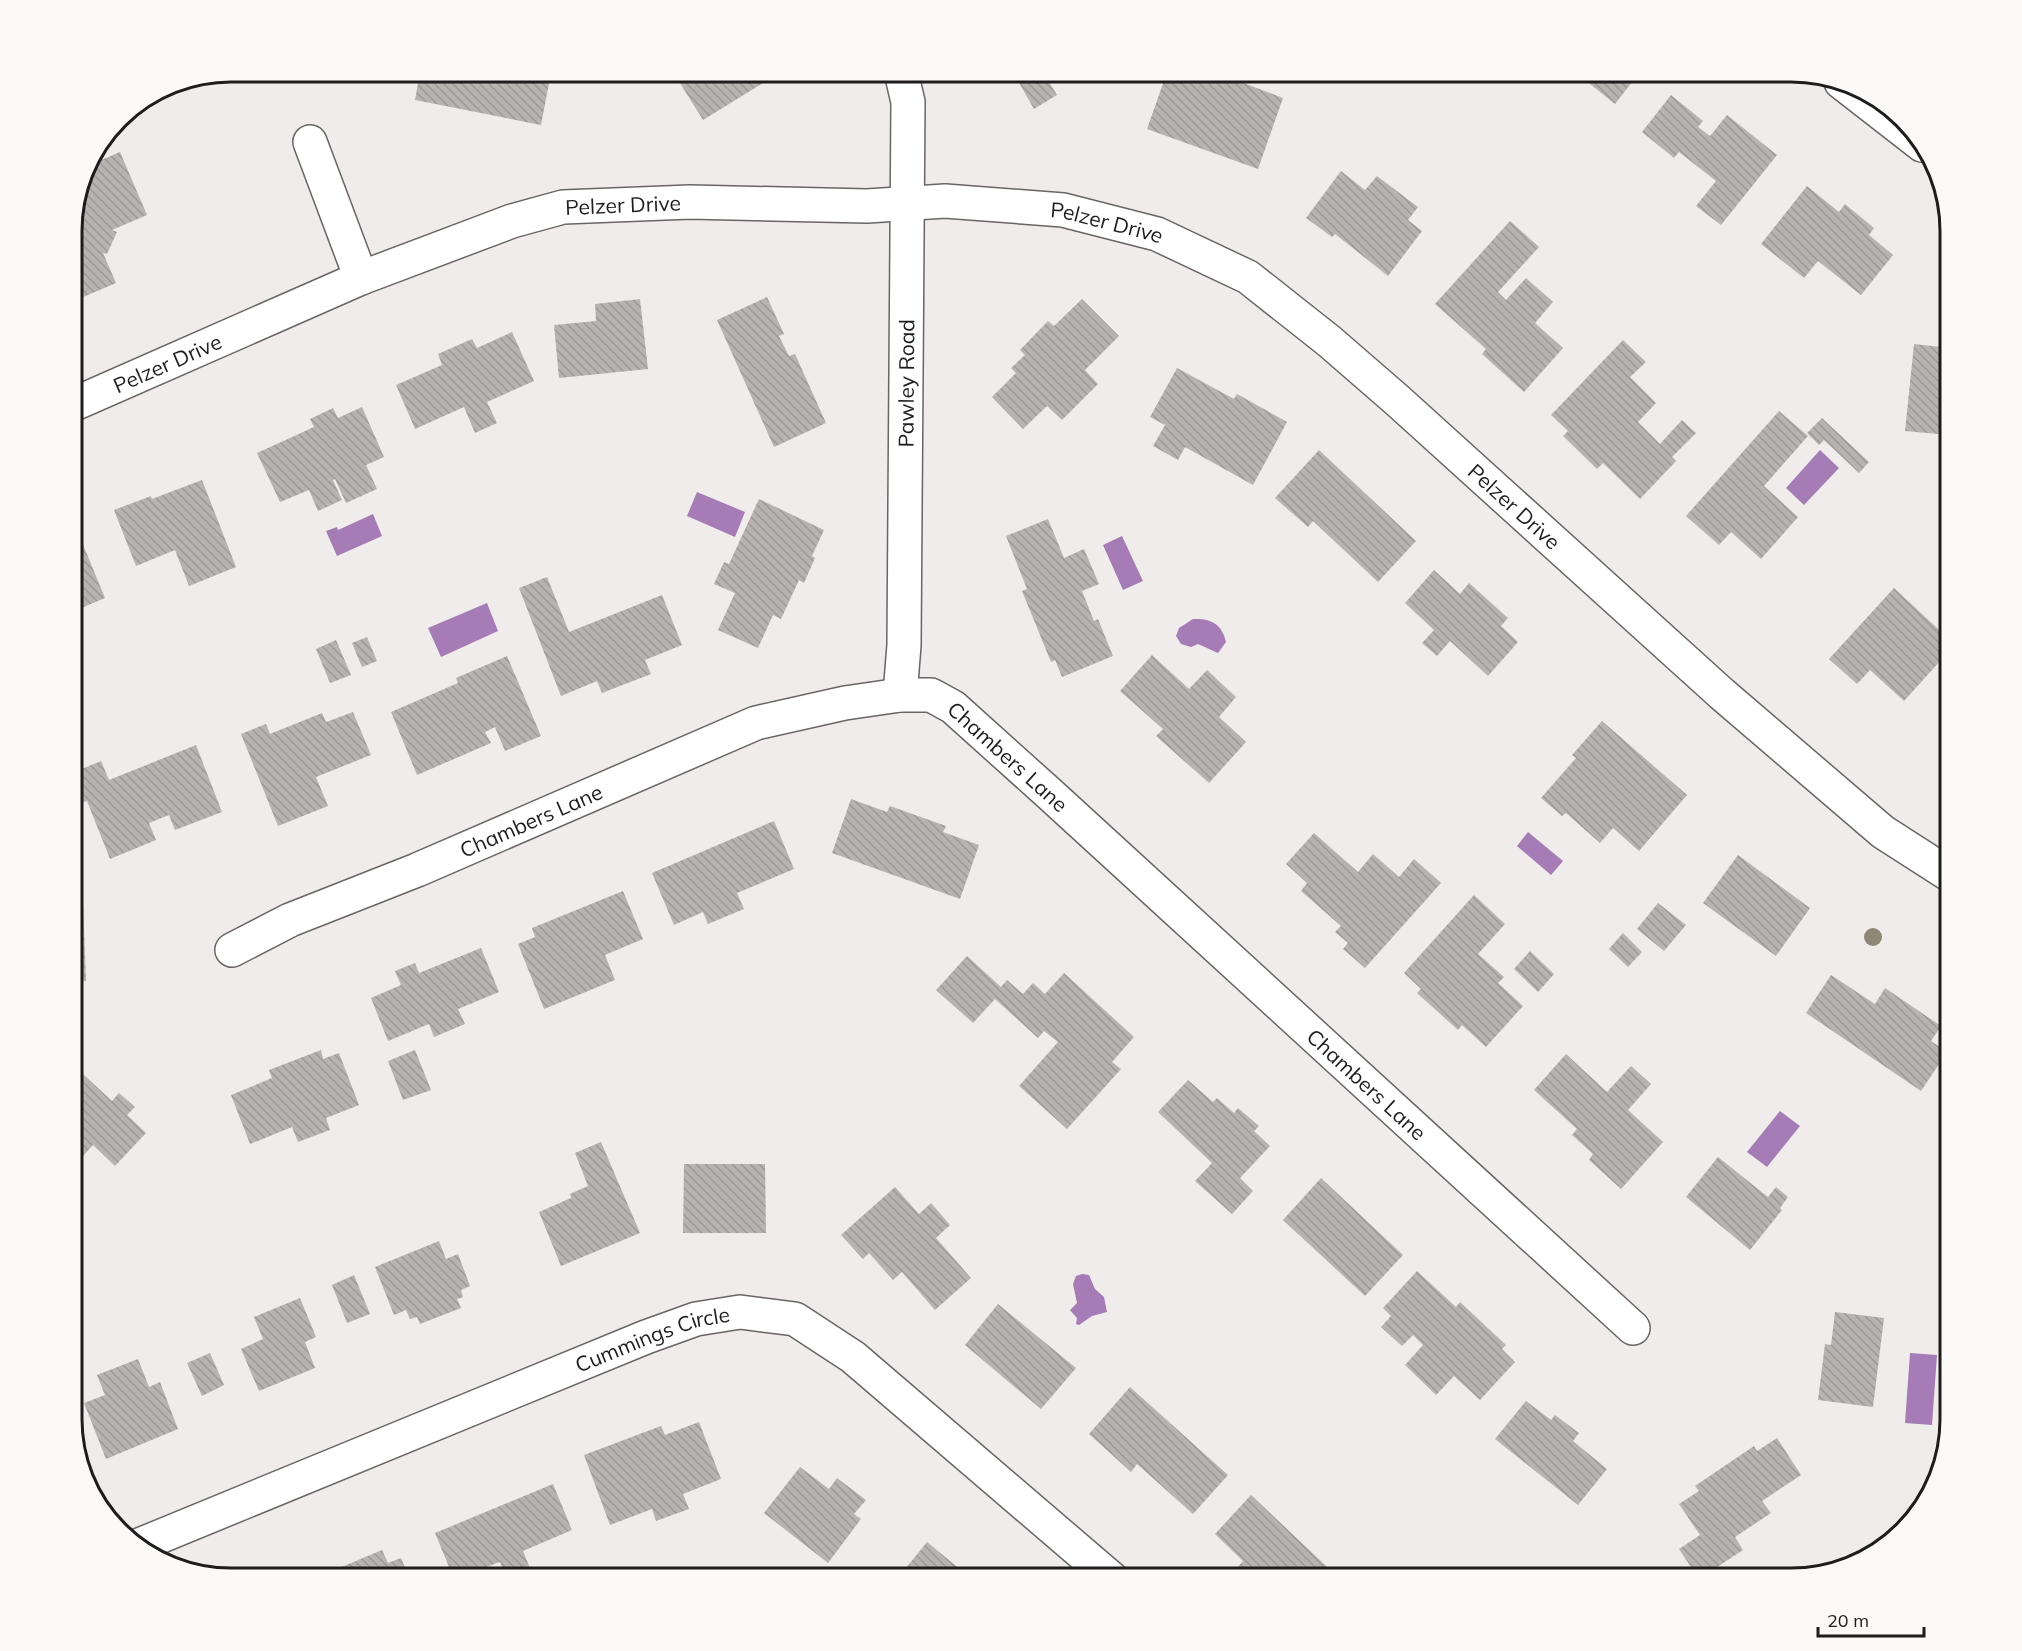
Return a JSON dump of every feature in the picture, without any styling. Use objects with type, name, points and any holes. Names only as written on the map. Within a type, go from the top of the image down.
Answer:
[{"type":"street","name":"Pawley Road","points":[[900,695],[904,645],[908,102],[903,82]]},
{"type":"street","points":[[310,142],[361,278]]},
{"type":"street","name":"Pelzer Drive","points":[[83,400],[361,278],[512,220],[563,207],[690,202],[867,206],[945,201],[1063,210],[1157,234],[1248,277],[1329,341],[1397,400],[1739,709],[1883,832],[1940,869]]},
{"type":"street","name":"Chambers Lane","points":[[232,950],[290,920],[417,870],[756,723],[845,703],[900,695],[931,695],[954,707],[1633,1328]]},
{"type":"street","name":"Cummings Circle","points":[[146,1542],[646,1337],[696,1319],[740,1312],[795,1319],[853,1357],[1099,1568]]},
{"type":"shaded area","points":[[1820,450],[1839,468],[1804,505],[1786,488]]},
{"type":"shaded area","points":[[697,492],[745,512],[735,537],[687,516]]},
{"type":"shaded area","points":[[373,514],[382,536],[337,556],[326,531],[337,527],[338,530]]},
{"type":"shaded area","points":[[1122,536],[1143,581],[1123,590],[1103,545]]},
{"type":"shaded area","points":[[487,603],[498,631],[441,657],[428,628]]},
{"type":"shaded area","points":[[1193,619],[1215,623],[1222,631],[1226,642],[1218,653],[1198,644],[1191,647],[1181,644],[1176,636],[1179,628]]},
{"type":"shaded area","points":[[1528,832],[1563,861],[1551,875],[1517,846]]},
{"type":"shaded area","points":[[1780,1111],[1800,1126],[1767,1167],[1747,1152]]},
{"type":"shaded area","points":[[1089,1275],[1095,1289],[1104,1297],[1107,1312],[1092,1316],[1079,1325],[1076,1324],[1077,1318],[1070,1310],[1077,1303],[1073,1284],[1076,1276]]},
{"type":"shaded area","points":[[1910,1353],[1937,1355],[1932,1425],[1905,1423]]},
{"type":"building","points":[[418,82],[549,82],[541,125],[415,100]]},
{"type":"building","points":[[679,82],[765,82],[703,120]]},
{"type":"building","points":[[1019,82],[1049,82],[1057,95],[1034,109]]},
{"type":"building","points":[[1164,82],[1241,82],[1283,98],[1258,169],[1147,129]]},
{"type":"building","points":[[1588,82],[1632,82],[1615,104]]},
{"type":"building","points":[[1671,95],[1703,121],[1698,127],[1710,136],[1727,115],[1777,155],[1721,225],[1696,206],[1716,181],[1679,152],[1674,158],[1642,132]]},
{"type":"building","points":[[120,152],[147,215],[112,230],[117,232],[107,254],[103,253],[116,283],[83,297],[84,212],[94,174],[100,160]]},
{"type":"building","points":[[1341,171],[1365,190],[1377,176],[1418,207],[1408,220],[1422,231],[1388,276],[1335,234],[1332,237],[1306,218]]},
{"type":"building","points":[[1807,186],[1839,212],[1845,204],[1874,228],[1869,235],[1893,255],[1861,295],[1818,261],[1804,278],[1761,244]]},
{"type":"building","points":[[1510,221],[1539,247],[1498,292],[1506,300],[1526,278],[1553,302],[1535,323],[1563,348],[1524,392],[1482,354],[1486,349],[1435,304]]},
{"type":"building","points":[[767,297],[784,334],[779,336],[789,356],[795,354],[826,423],[774,447],[717,320]]},
{"type":"building","points":[[640,299],[648,369],[559,378],[554,325],[596,321],[595,304]]},
{"type":"building","points":[[1082,299],[1119,336],[1085,370],[1098,384],[1062,420],[1047,406],[1023,429],[992,397],[1016,373],[1011,368],[1025,355],[1020,350],[1048,321],[1054,326]]},
{"type":"building","points":[[512,332],[534,381],[487,402],[497,423],[475,433],[464,407],[415,429],[396,385],[442,365],[438,354],[472,339],[477,348]]},
{"type":"building","points":[[1623,340],[1646,362],[1630,377],[1656,403],[1638,422],[1660,444],[1682,420],[1696,433],[1672,457],[1676,461],[1640,499],[1603,463],[1597,469],[1563,436],[1568,431],[1551,415]]},
{"type":"building","points":[[1914,344],[1940,347],[1940,434],[1905,431]]},
{"type":"building","points":[[1177,368],[1234,399],[1237,394],[1287,422],[1253,485],[1185,447],[1178,460],[1153,446],[1165,425],[1150,417]]},
{"type":"building","points":[[362,407],[384,457],[366,465],[377,489],[346,503],[335,479],[333,480],[342,500],[318,511],[309,490],[280,502],[257,453],[314,427],[310,419],[333,408],[338,418]]},
{"type":"building","points":[[1779,411],[1808,436],[1764,486],[1798,517],[1761,559],[1731,532],[1719,545],[1686,516]]},
{"type":"building","points":[[1822,418],[1869,462],[1859,473],[1824,440],[1819,445],[1807,433]]},
{"type":"building","points":[[1319,450],[1416,541],[1378,582],[1313,521],[1308,527],[1275,498]]},
{"type":"building","points":[[202,480],[236,567],[189,586],[175,550],[136,566],[114,510],[151,496],[152,499]]},
{"type":"building","points":[[759,499],[824,530],[812,556],[815,558],[804,583],[799,580],[781,619],[773,615],[758,648],[718,630],[735,593],[714,584],[724,562],[729,564]]},
{"type":"building","points":[[1048,519],[1064,558],[1084,549],[1099,584],[1082,591],[1094,621],[1098,619],[1113,656],[1062,677],[1055,660],[1051,662],[1022,591],[1027,589],[1006,536]]},
{"type":"building","points":[[83,544],[105,598],[83,607]]},
{"type":"building","points":[[1434,570],[1460,594],[1469,583],[1508,618],[1501,626],[1518,642],[1488,676],[1450,641],[1437,656],[1422,643],[1434,630],[1405,603]]},
{"type":"building","points":[[547,577],[569,632],[662,595],[682,645],[645,660],[651,674],[602,693],[597,681],[561,696],[519,588]]},
{"type":"building","points":[[1894,588],[1940,631],[1940,661],[1904,701],[1870,670],[1857,684],[1829,659]]},
{"type":"building","points":[[367,637],[377,661],[362,667],[352,643]]},
{"type":"building","points":[[336,640],[351,675],[330,683],[316,649]]},
{"type":"building","points":[[1152,655],[1189,689],[1207,670],[1236,697],[1219,717],[1246,742],[1209,783],[1156,736],[1163,729],[1120,691]]},
{"type":"building","points":[[507,656],[541,736],[505,751],[495,727],[485,732],[491,743],[417,775],[391,712],[458,683],[456,678]]},
{"type":"building","points":[[353,712],[371,755],[316,777],[328,806],[278,826],[241,734],[266,724],[270,734],[322,713],[326,722]]},
{"type":"building","points":[[1602,721],[1687,795],[1639,851],[1613,828],[1600,843],[1566,813],[1562,816],[1541,798],[1576,758],[1572,755]]},
{"type":"building","points":[[196,745],[222,812],[175,830],[169,815],[149,823],[156,840],[110,859],[87,801],[83,802],[83,768],[101,761],[109,780]]},
{"type":"building","points":[[851,799],[887,812],[890,806],[946,826],[943,832],[979,845],[960,899],[832,853]]},
{"type":"building","points":[[774,821],[794,869],[737,893],[744,909],[708,924],[703,912],[674,925],[652,873]]},
{"type":"building","points":[[1314,833],[1358,872],[1373,854],[1399,877],[1414,859],[1441,883],[1365,968],[1343,949],[1348,943],[1335,932],[1341,926],[1301,891],[1307,883],[1286,864]]},
{"type":"building","points":[[1738,855],[1810,908],[1776,956],[1703,903]]},
{"type":"building","points":[[623,891],[643,939],[605,955],[615,980],[544,1009],[518,944],[535,937],[532,928]]},
{"type":"building","points":[[1474,895],[1505,924],[1478,954],[1504,977],[1498,983],[1523,1006],[1486,1047],[1462,1025],[1458,1030],[1417,993],[1421,989],[1404,973]]},
{"type":"building","points":[[83,902],[86,981],[83,981]]},
{"type":"building","points":[[1658,903],[1686,925],[1664,951],[1637,929]]},
{"type":"building","points":[[1623,933],[1642,952],[1628,967],[1609,949]]},
{"type":"building","points":[[481,948],[499,992],[458,1009],[465,1024],[434,1037],[429,1024],[388,1041],[371,998],[401,985],[395,971],[415,963],[419,973]]},
{"type":"building","points":[[1530,951],[1554,974],[1538,992],[1514,969]]},
{"type":"building","points":[[967,956],[1001,987],[1007,980],[1023,994],[1033,983],[1045,994],[1064,973],[1134,1037],[1112,1062],[1121,1069],[1067,1129],[1019,1086],[1058,1042],[1044,1031],[1038,1038],[995,999],[973,1023],[936,990]]},
{"type":"building","points":[[1831,975],[1875,1004],[1885,988],[1940,1025],[1931,1041],[1940,1047],[1940,1062],[1921,1091],[1806,1013]]},
{"type":"building","points":[[321,1050],[323,1059],[339,1053],[359,1105],[326,1118],[330,1130],[298,1142],[292,1127],[250,1144],[231,1095],[272,1078],[269,1070]]},
{"type":"building","points":[[415,1050],[431,1090],[403,1100],[388,1061]]},
{"type":"building","points":[[1566,1054],[1607,1092],[1631,1066],[1651,1084],[1628,1110],[1663,1142],[1621,1189],[1589,1160],[1593,1154],[1572,1135],[1577,1129],[1534,1090]]},
{"type":"building","points":[[83,1074],[112,1101],[119,1093],[135,1107],[127,1115],[146,1133],[115,1166],[93,1145],[83,1156]]},
{"type":"building","points":[[1188,1080],[1213,1102],[1217,1098],[1234,1113],[1238,1108],[1259,1126],[1254,1131],[1270,1146],[1240,1178],[1253,1191],[1232,1214],[1195,1181],[1212,1163],[1158,1112]]},
{"type":"building","points":[[601,1142],[640,1233],[561,1266],[539,1212],[571,1198],[570,1194],[588,1186],[575,1153]]},
{"type":"building","points":[[1718,1157],[1768,1197],[1776,1187],[1788,1197],[1780,1208],[1782,1210],[1750,1250],[1686,1197]]},
{"type":"building","points":[[684,1164],[765,1164],[766,1233],[683,1233]]},
{"type":"building","points":[[1321,1178],[1403,1255],[1365,1296],[1283,1220]]},
{"type":"building","points":[[895,1187],[919,1214],[931,1203],[950,1225],[936,1238],[971,1278],[935,1310],[902,1272],[893,1280],[869,1253],[863,1259],[841,1235]]},
{"type":"building","points":[[439,1241],[446,1259],[458,1254],[470,1286],[461,1290],[463,1297],[457,1299],[461,1308],[420,1324],[417,1317],[410,1319],[406,1310],[394,1315],[375,1267]]},
{"type":"building","points":[[1417,1271],[1456,1307],[1460,1302],[1506,1345],[1502,1349],[1515,1362],[1480,1400],[1454,1376],[1436,1395],[1405,1365],[1423,1345],[1413,1335],[1402,1346],[1381,1327],[1391,1316],[1383,1308]]},
{"type":"building","points":[[354,1275],[370,1314],[347,1323],[332,1285]]},
{"type":"building","points":[[300,1298],[316,1337],[305,1342],[315,1368],[259,1391],[241,1349],[263,1339],[254,1317]]},
{"type":"building","points":[[998,1304],[1076,1368],[1041,1409],[965,1345]]},
{"type":"building","points":[[1835,1312],[1884,1318],[1873,1407],[1818,1400],[1825,1344],[1831,1345]]},
{"type":"building","points":[[210,1353],[224,1385],[202,1396],[187,1363]]},
{"type":"building","points":[[138,1359],[149,1387],[160,1382],[178,1429],[106,1459],[84,1403],[105,1395],[97,1375]]},
{"type":"building","points":[[1130,1387],[1228,1475],[1193,1514],[1137,1464],[1131,1472],[1089,1434]]},
{"type":"building","points":[[1526,1401],[1551,1420],[1555,1415],[1579,1433],[1573,1441],[1607,1469],[1578,1505],[1495,1439]]},
{"type":"building","points":[[699,1422],[721,1479],[683,1494],[689,1509],[656,1521],[652,1509],[610,1525],[584,1455],[661,1426],[665,1435]]},
{"type":"building","points":[[1777,1438],[1801,1475],[1762,1501],[1771,1513],[1735,1537],[1743,1550],[1716,1568],[1692,1568],[1679,1549],[1700,1535],[1679,1504],[1699,1491],[1695,1486],[1754,1446],[1757,1451]]},
{"type":"building","points":[[800,1467],[829,1489],[837,1478],[866,1500],[854,1514],[861,1519],[828,1563],[764,1513]]},
{"type":"building","points":[[553,1484],[572,1530],[523,1551],[530,1568],[502,1568],[500,1562],[484,1568],[449,1568],[435,1533]]},
{"type":"building","points":[[1251,1495],[1328,1568],[1237,1568],[1243,1561],[1215,1534]]},
{"type":"building","points":[[927,1542],[959,1568],[906,1568]]},
{"type":"building","points":[[382,1550],[388,1563],[401,1558],[405,1568],[339,1568]]}]
